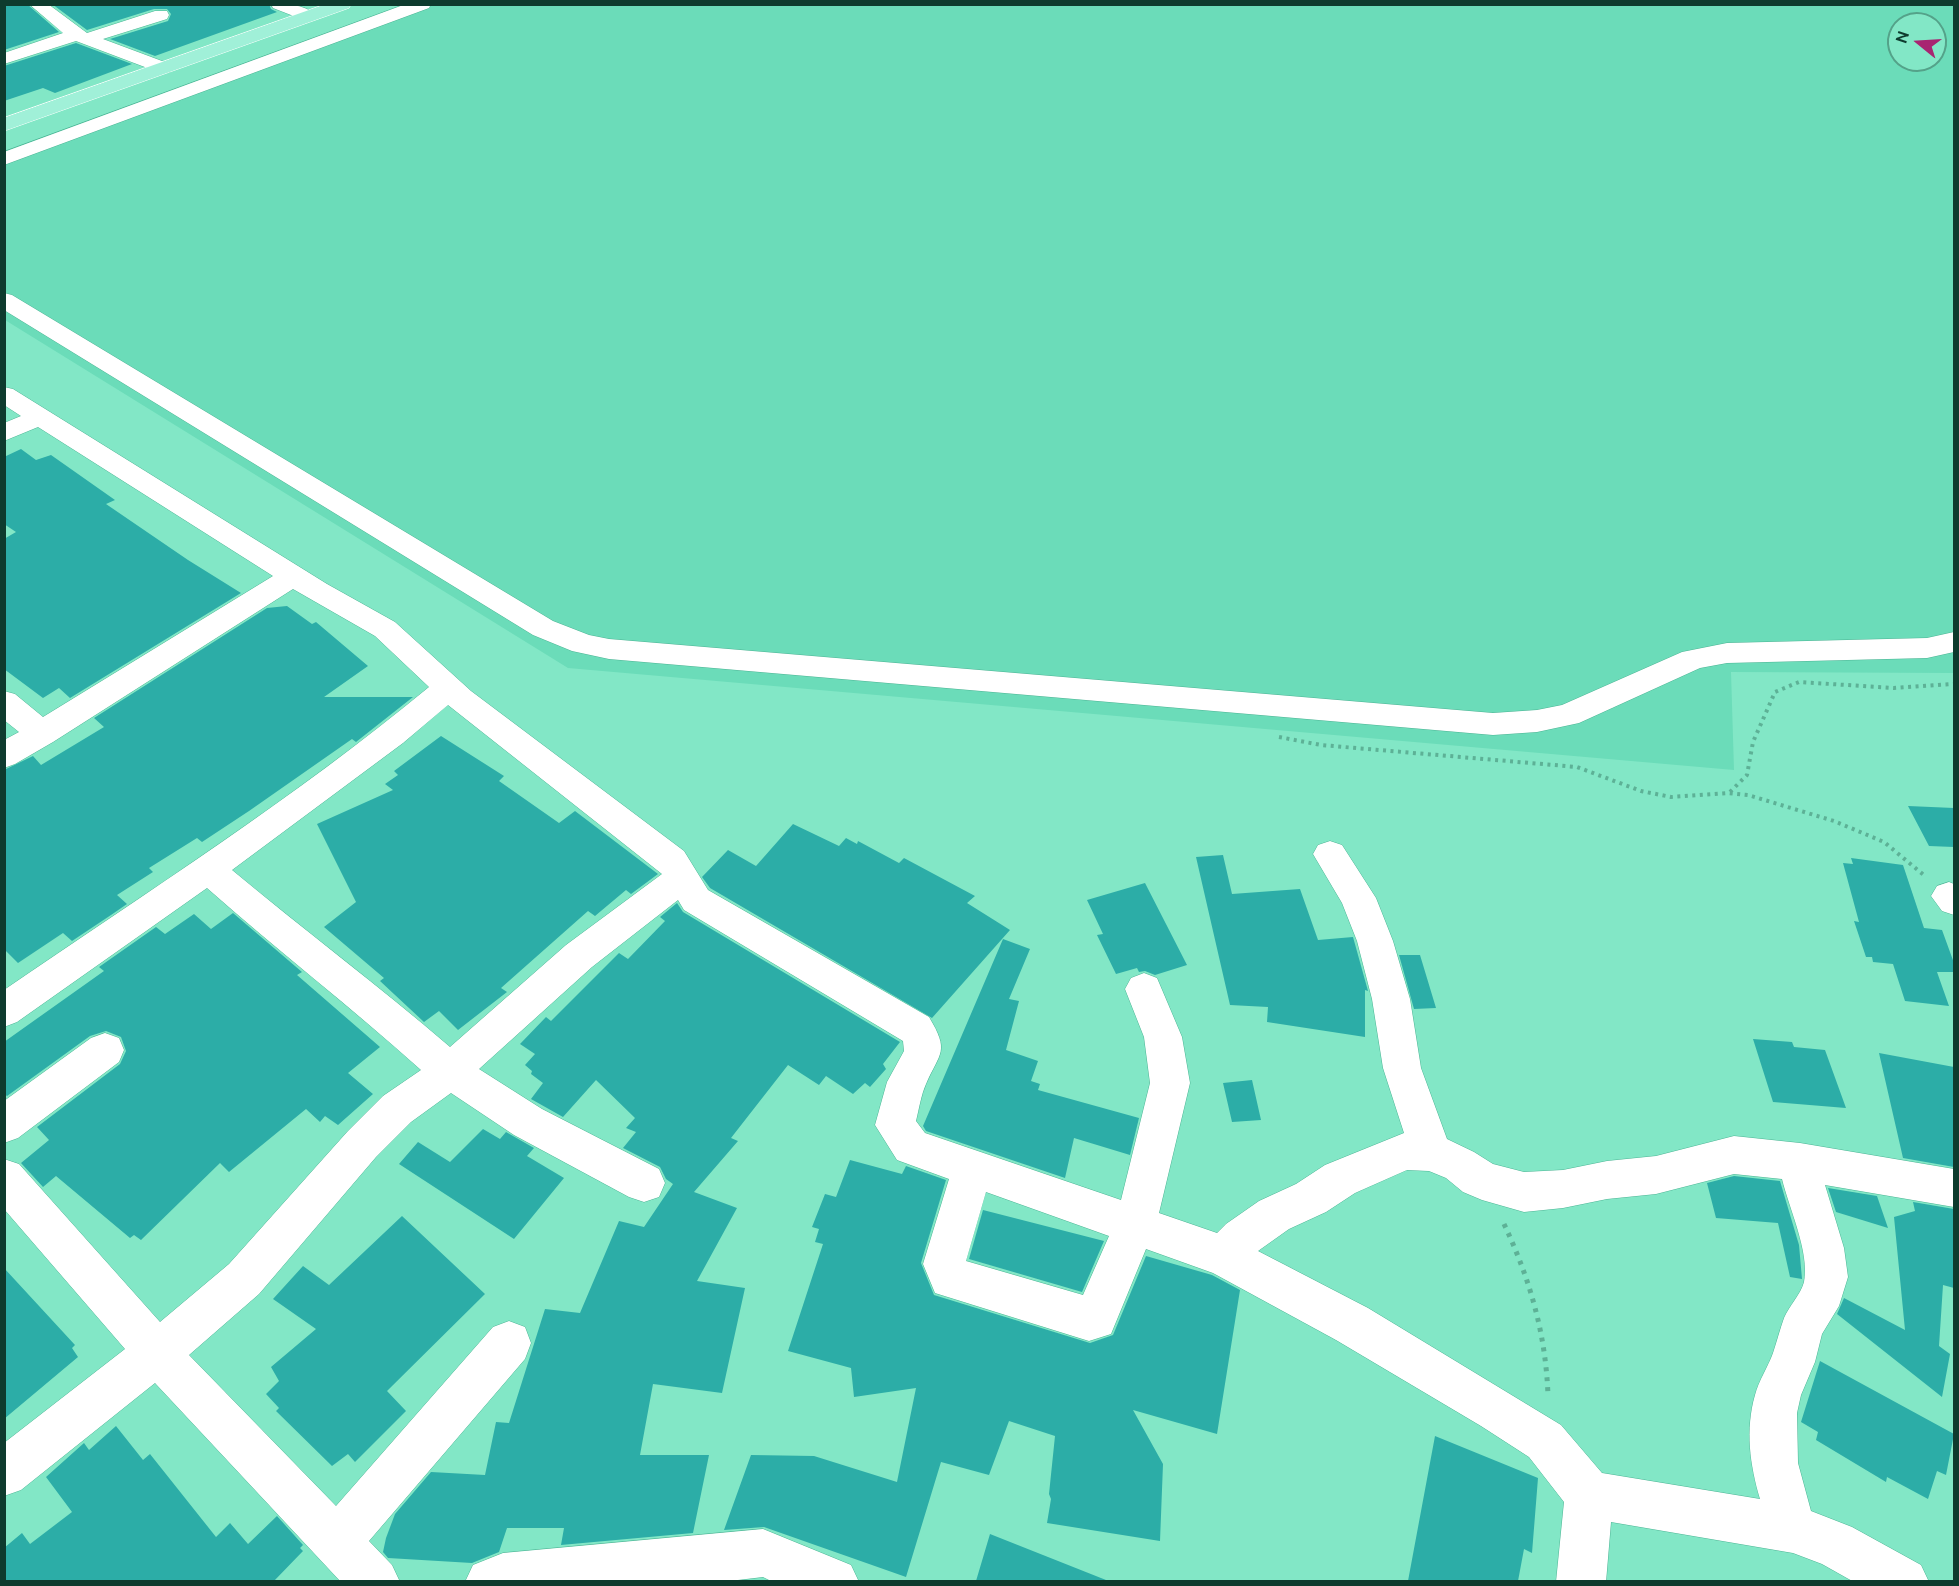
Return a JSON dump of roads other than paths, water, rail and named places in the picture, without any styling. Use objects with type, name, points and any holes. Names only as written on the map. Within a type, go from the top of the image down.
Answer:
[{"type":"main road","points":[[4,125],[343,4]]},
{"type":"street","points":[[37,4],[81,37],[164,68]]},
{"type":"street","points":[[279,4],[309,17]]},
{"type":"street","points":[[4,159],[423,4]]},
{"type":"street","points":[[6,57],[161,15]]},
{"type":"street","points":[[4,300],[543,628],[583,644],[609,650],[1493,724],[1537,721],[1568,715],[1693,659],[1727,653],[1927,648],[1954,642]]},
{"type":"street","points":[[4,394],[293,576],[386,629],[447,689],[672,861],[696,900],[916,1029],[922,1039],[923,1052],[907,1082],[895,1125],[911,1147],[1224,1256],[1352,1323],[1545,1441],[1589,1496],[1793,1529],[1835,1544],[1904,1581]]},
{"type":"street","points":[[4,433],[39,417]]},
{"type":"street","points":[[4,756],[293,576]]},
{"type":"street","points":[[4,1011],[208,869],[392,735],[447,689]]},
{"type":"street","points":[[4,702],[42,734]]},
{"type":"street","points":[[1330,854],[1358,898],[1375,941],[1391,999],[1402,1068],[1431,1152]]},
{"type":"street","points":[[208,869],[290,939],[375,1005],[450,1071],[528,1122],[644,1183]]},
{"type":"street","points":[[4,1473],[158,1352],[244,1279],[362,1144],[398,1109],[450,1071],[579,956],[683,877]]},
{"type":"street","points":[[973,1169],[943,1267],[950,1278],[1089,1319],[1095,1318],[1136,1224],[1170,1083],[1163,1037],[1144,989]]},
{"type":"street","points":[[4,1125],[105,1050]]},
{"type":"street","points":[[1224,1256],[1241,1238],[1274,1215],[1311,1198],[1340,1179],[1405,1151],[1431,1152],[1460,1165],[1478,1178],[1497,1186],[1524,1192],[1563,1190],[1607,1180],[1656,1175],[1734,1155],[1800,1162],[1954,1188]]},
{"type":"street","points":[[1793,1529],[1774,1469],[1773,1439],[1778,1395],[1794,1358],[1803,1325],[1818,1304],[1827,1279],[1823,1250],[1802,1179],[1800,1162]]},
{"type":"street","points":[[4,1178],[158,1352],[375,1581]]},
{"type":"street","points":[[336,1542],[509,1343]]},
{"type":"street","points":[[1581,1581],[1589,1496]]},
{"type":"street","points":[[490,1581],[762,1553],[834,1581]]}]
